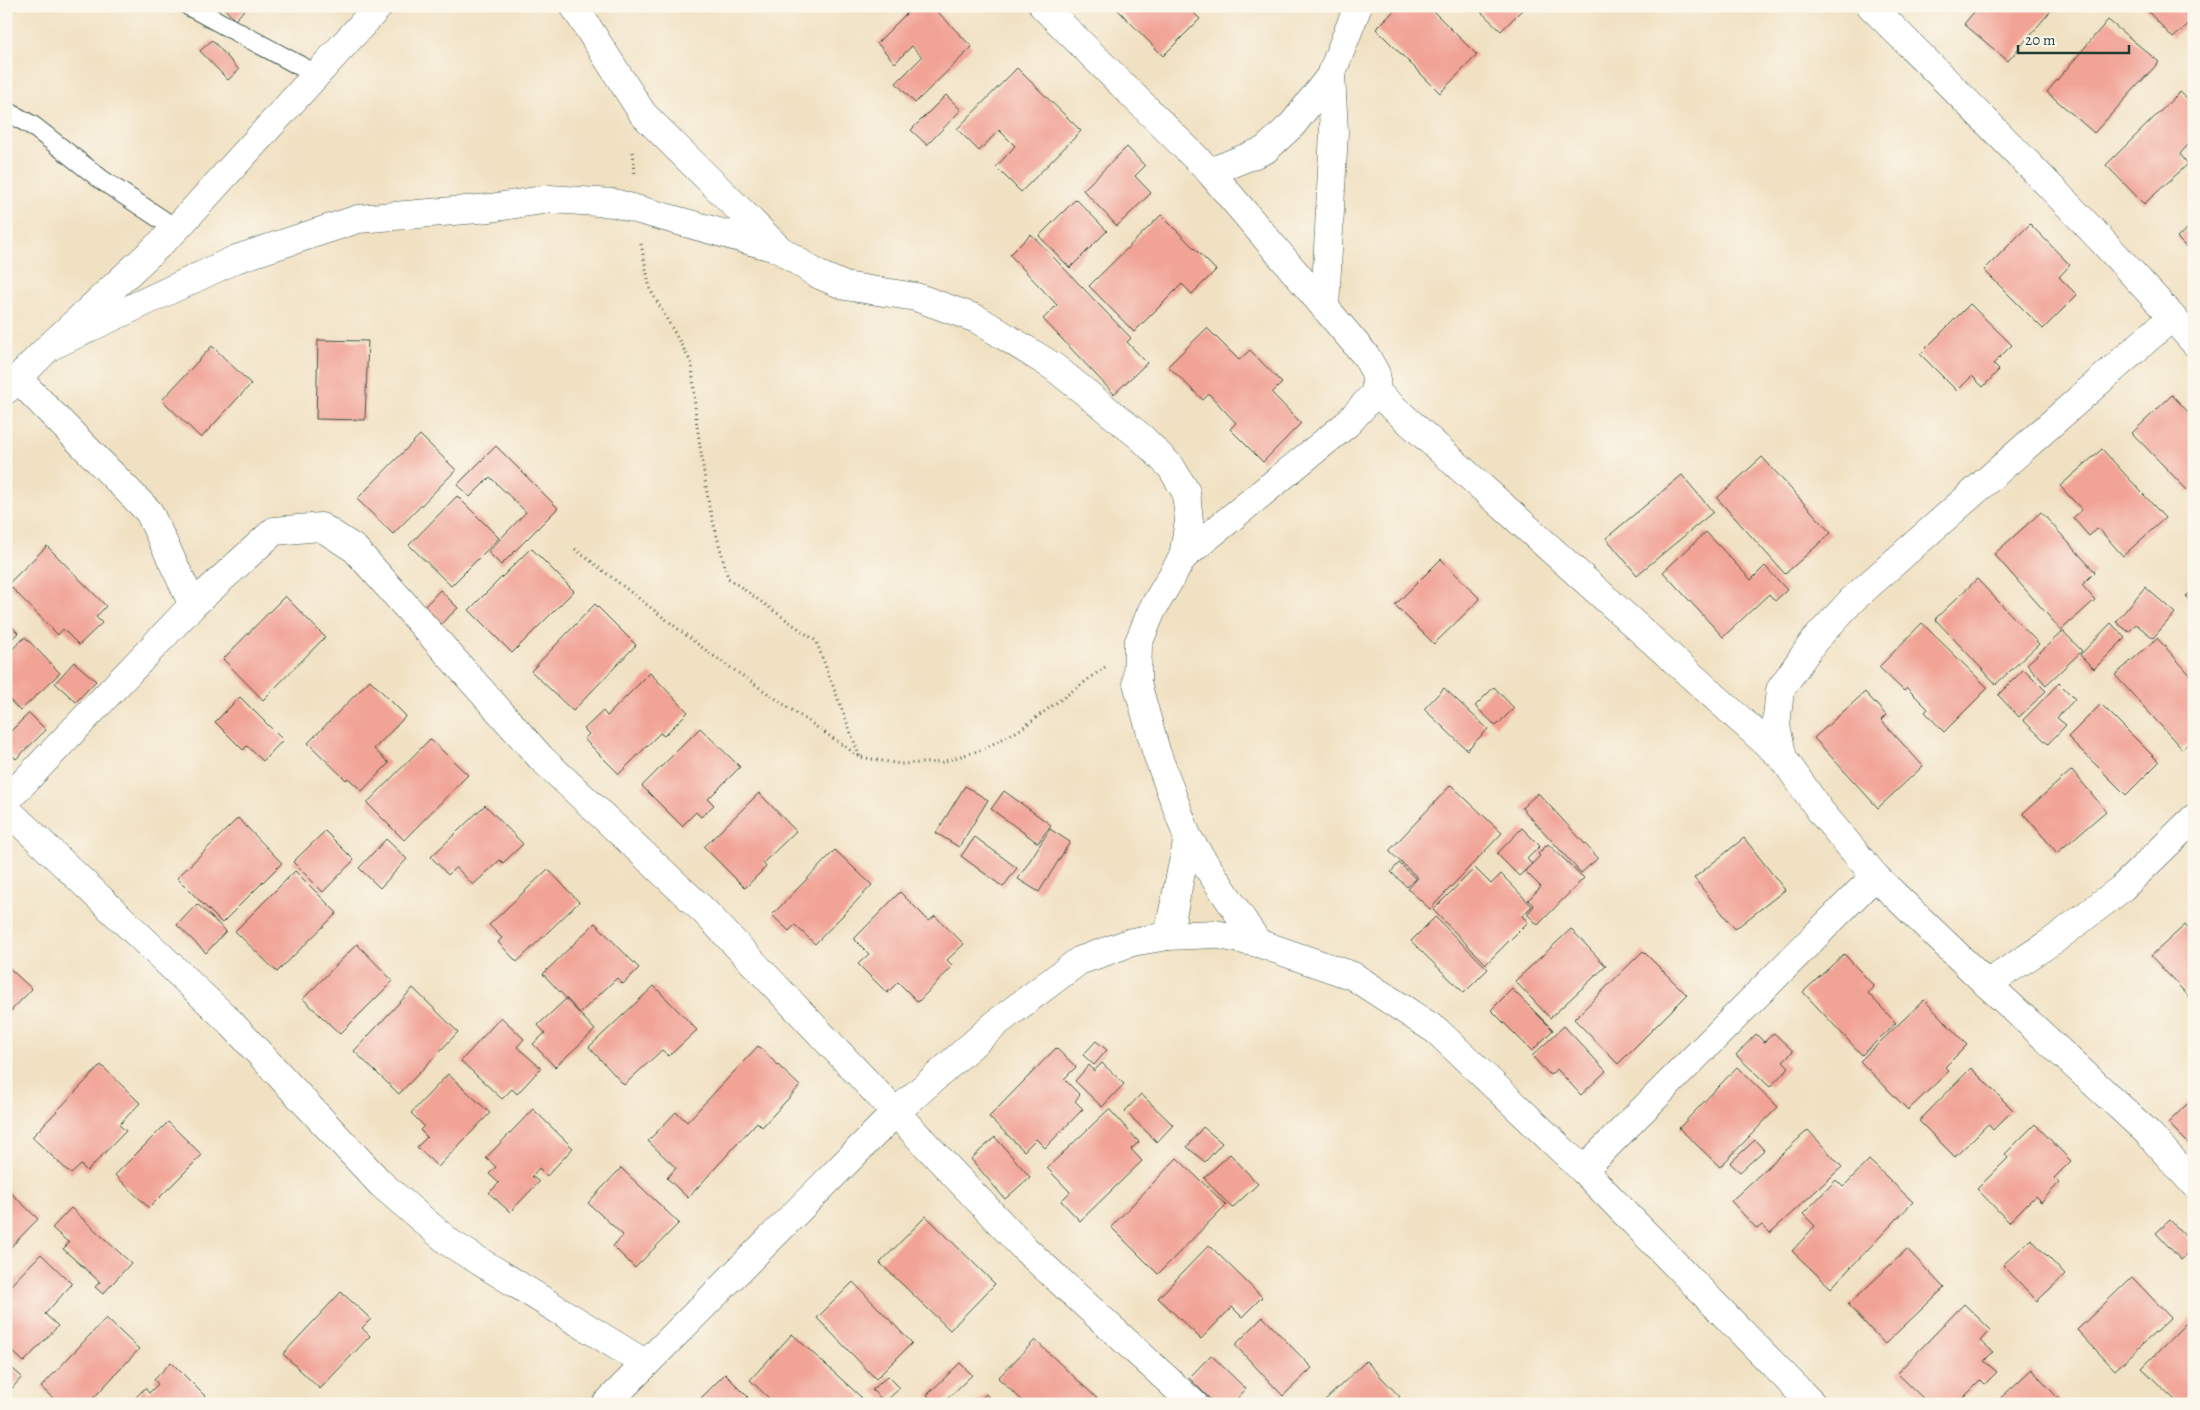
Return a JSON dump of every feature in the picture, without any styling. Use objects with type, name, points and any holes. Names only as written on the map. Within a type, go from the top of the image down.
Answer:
[{"type":"street","points":[[193,605],[148,512],[13,385],[49,347],[176,229],[379,6]]},
{"type":"street","points":[[574,6],[643,114],[779,249],[816,274],[845,286],[916,297],[978,318],[1054,367],[1142,438],[1171,467],[1186,492],[1189,521],[1183,557]]},
{"type":"street","points":[[1043,6],[1210,172],[1366,356],[1376,374],[1376,392],[1347,424],[1183,557],[1152,610],[1138,644],[1137,683],[1156,751],[1188,838],[1258,942]]},
{"type":"street","points":[[1210,172],[1265,150],[1293,124],[1332,76],[1358,6]]},
{"type":"street","points":[[1871,6],[1995,128],[2130,270],[2194,342]]},
{"type":"street","points":[[1325,308],[1334,131],[1332,76]]},
{"type":"street","points":[[49,347],[236,259],[358,219],[490,208],[548,199],[614,203],[779,249]]},
{"type":"street","points":[[1783,758],[1776,726],[1780,690],[1814,641],[1861,592],[2172,317]]},
{"type":"street","points":[[1376,392],[1783,758],[1821,812],[1876,876],[1987,984],[2148,1133],[2194,1184]]},
{"type":"street","points":[[6,801],[193,605],[274,531],[321,527],[355,549],[541,758],[705,912],[1026,1250],[1188,1402]]},
{"type":"street","points":[[6,809],[230,1022],[381,1184],[450,1244],[646,1364]]},
{"type":"street","points":[[1987,984],[2054,940],[2120,889],[2194,818]]},
{"type":"street","points":[[1168,936],[1188,838]]},
{"type":"street","points":[[1583,1170],[1876,876]]},
{"type":"street","points":[[606,1404],[896,1112],[999,1021],[1079,961],[1132,942],[1168,936],[1215,934],[1258,942],[1353,976],[1437,1031],[1583,1170],[1812,1404]]},
{"type":"lane","points":[[189,6],[317,75]]},
{"type":"lane","points":[[6,111],[33,126],[102,180],[176,229]]},
{"type":"path","points":[[643,114],[633,146],[637,209],[650,289],[692,364],[696,419],[709,506],[728,578],[816,641],[860,757]]},
{"type":"path","points":[[575,549],[708,652],[860,757],[900,764],[942,762],[981,750],[1018,730],[1068,692],[1138,644]]},
{"type":"building","points":[[222,6],[248,6],[235,20]]},
{"type":"building","points":[[914,6],[932,6],[972,47],[915,103],[896,83],[922,57],[912,46],[895,63],[877,43]]},
{"type":"building","points":[[1114,6],[1187,6],[1200,19],[1163,56]]},
{"type":"building","points":[[1399,6],[1428,6],[1477,55],[1440,93],[1376,29]]},
{"type":"building","points":[[1465,6],[1526,6],[1501,31],[1476,7],[1471,12]]},
{"type":"building","points":[[1979,6],[2055,6],[2008,61],[1964,24]]},
{"type":"building","points":[[2143,6],[2194,6],[2194,19],[2173,38]]},
{"type":"building","points":[[2108,20],[2159,62],[2094,133],[2047,92]]},
{"type":"building","points":[[212,40],[239,70],[228,80],[200,51]]},
{"type":"building","points":[[1017,68],[1081,131],[1021,192],[996,167],[1015,146],[999,130],[979,151],[957,129]]},
{"type":"building","points":[[2180,92],[2194,105],[2194,138],[2180,154],[2188,164],[2144,204],[2106,165]]},
{"type":"building","points":[[946,95],[961,110],[927,145],[911,130]]},
{"type":"building","points":[[1127,147],[1145,166],[1135,176],[1151,193],[1117,226],[1083,190]]},
{"type":"building","points":[[1076,199],[1107,231],[1070,268],[1039,236]]},
{"type":"building","points":[[1161,215],[1216,270],[1192,294],[1182,284],[1134,332],[1089,286]]},
{"type":"building","points":[[2194,223],[2194,255],[2177,238]]},
{"type":"building","points":[[2030,224],[2070,265],[2059,277],[2077,295],[2043,329],[1984,270]]},
{"type":"building","points":[[1031,234],[1131,338],[1127,342],[1147,363],[1114,394],[1043,319],[1057,305],[1010,255]]},
{"type":"building","points":[[1970,304],[2012,345],[1993,364],[1999,370],[1983,387],[1972,376],[1957,391],[1920,354]]},
{"type":"building","points":[[1207,328],[1239,360],[1250,350],[1282,383],[1272,393],[1301,423],[1263,462],[1230,429],[1236,423],[1209,394],[1203,400],[1168,366]]},
{"type":"building","points":[[318,340],[368,341],[365,420],[316,419]]},
{"type":"building","points":[[212,346],[251,384],[201,438],[162,400]]},
{"type":"building","points":[[2172,395],[2194,418],[2194,488],[2189,492],[2132,433]]},
{"type":"building","points":[[420,435],[456,470],[393,534],[357,499]]},
{"type":"building","points":[[496,446],[558,508],[501,565],[488,552],[526,512],[490,477],[470,497],[457,485]]},
{"type":"building","points":[[2102,449],[2165,518],[2123,556],[2098,528],[2089,536],[2073,518],[2082,510],[2060,486]]},
{"type":"building","points":[[1762,457],[1831,533],[1785,574],[1717,498]]},
{"type":"building","points":[[1682,475],[1713,512],[1637,575],[1606,538]]},
{"type":"building","points":[[457,496],[499,538],[451,586],[409,545]]},
{"type":"building","points":[[2041,512],[2095,572],[2082,585],[2095,600],[2061,630],[1994,554]]},
{"type":"building","points":[[1706,532],[1751,580],[1765,566],[1787,590],[1775,601],[1769,594],[1723,637],[1663,572]]},
{"type":"building","points":[[47,546],[106,606],[96,617],[102,623],[79,645],[63,629],[58,635],[8,584]]},
{"type":"building","points":[[531,548],[574,591],[512,653],[469,610]]},
{"type":"building","points":[[1441,559],[1480,599],[1434,644],[1395,605]]},
{"type":"building","points":[[1977,579],[2039,644],[1996,684],[1935,619]]},
{"type":"building","points":[[2145,587],[2175,613],[2153,638],[2136,624],[2129,632],[2116,622]]},
{"type":"building","points":[[2194,589],[2194,606],[2186,596]]},
{"type":"building","points":[[440,590],[458,608],[441,624],[424,607]]},
{"type":"building","points":[[285,596],[325,637],[263,700],[223,659]]},
{"type":"building","points":[[595,604],[636,645],[573,711],[531,671]]},
{"type":"building","points":[[6,620],[18,633],[6,644]]},
{"type":"building","points":[[1922,623],[1988,688],[1944,732],[1925,712],[1928,709],[1907,688],[1904,691],[1879,667]]},
{"type":"building","points":[[2111,623],[2125,638],[2094,669],[2080,655]]},
{"type":"building","points":[[2063,631],[2082,651],[2046,685],[2027,664]]},
{"type":"building","points":[[25,637],[60,673],[20,711],[6,696],[6,655]]},
{"type":"building","points":[[2157,638],[2194,679],[2194,739],[2182,749],[2115,675]]},
{"type":"building","points":[[74,662],[96,681],[76,702],[55,683]]},
{"type":"building","points":[[2024,669],[2046,691],[2019,717],[1998,695]]},
{"type":"building","points":[[650,673],[688,712],[664,736],[660,733],[619,774],[584,739],[589,734],[584,729],[603,711],[607,716]]},
{"type":"building","points":[[370,680],[406,716],[374,749],[389,763],[362,791],[348,778],[346,780],[308,743]]},
{"type":"building","points":[[2059,683],[2075,699],[2057,718],[2066,725],[2048,744],[2023,720]]},
{"type":"building","points":[[1494,687],[1514,708],[1496,726],[1475,706]]},
{"type":"building","points":[[1444,688],[1488,729],[1467,750],[1424,709]]},
{"type":"building","points":[[1865,692],[1886,715],[1881,720],[1923,766],[1878,808],[1814,738]]},
{"type":"building","points":[[240,697],[283,740],[263,761],[247,746],[243,750],[215,722]]},
{"type":"building","points":[[2101,704],[2159,762],[2126,795],[2068,737]]},
{"type":"building","points":[[29,713],[46,730],[16,759],[6,749],[6,736]]},
{"type":"building","points":[[700,728],[740,767],[708,799],[714,805],[701,817],[696,812],[682,826],[642,786]]},
{"type":"building","points":[[430,739],[468,775],[404,840],[367,803]]},
{"type":"building","points":[[2072,770],[2106,811],[2057,853],[2023,813]]},
{"type":"building","points":[[1451,785],[1502,833],[1430,909],[1408,889],[1418,878],[1389,851]]},
{"type":"building","points":[[965,786],[988,800],[959,847],[936,833]]},
{"type":"building","points":[[1004,791],[1051,825],[1038,843],[991,809]]},
{"type":"building","points":[[759,793],[796,831],[763,863],[766,867],[745,888],[704,847]]},
{"type":"building","points":[[1538,793],[1598,858],[1581,873],[1522,808]]},
{"type":"building","points":[[485,805],[523,844],[503,863],[500,860],[473,885],[456,867],[448,875],[431,857]]},
{"type":"building","points":[[238,818],[282,863],[222,923],[177,878]]},
{"type":"building","points":[[1522,828],[1540,846],[1527,859],[1532,864],[1519,876],[1497,854]]},
{"type":"building","points":[[1050,829],[1070,842],[1039,892],[1018,879]]},
{"type":"building","points":[[325,831],[354,860],[323,892],[293,862]]},
{"type":"building","points":[[975,837],[1017,868],[1003,887],[961,856]]},
{"type":"building","points":[[1744,838],[1785,890],[1735,929],[1694,878]]},
{"type":"building","points":[[386,839],[407,859],[380,888],[359,868]]},
{"type":"building","points":[[1548,844],[1584,878],[1538,925],[1527,914],[1534,906],[1528,900],[1541,887],[1525,871],[1540,856],[1538,854]]},
{"type":"building","points":[[835,850],[872,885],[815,944],[795,925],[789,931],[772,915]]},
{"type":"building","points":[[1399,863],[1416,879],[1407,887],[1391,872]]},
{"type":"building","points":[[1475,868],[1491,884],[1501,874],[1532,906],[1522,916],[1528,922],[1486,964],[1433,910]]},
{"type":"building","points":[[548,869],[579,902],[517,962],[498,942],[502,938],[489,925]]},
{"type":"building","points":[[295,871],[337,913],[277,972],[235,931]]},
{"type":"building","points":[[900,892],[929,921],[935,916],[964,944],[947,960],[953,966],[918,1002],[898,982],[887,993],[858,964],[869,954],[854,939]]},
{"type":"building","points":[[197,904],[226,931],[206,953],[177,925]]},
{"type":"building","points":[[1435,917],[1488,969],[1464,993],[1411,941]]},
{"type":"building","points":[[595,923],[639,968],[623,984],[617,978],[580,1013],[543,974]]},
{"type":"building","points":[[2185,925],[2194,935],[2194,1002],[2151,956]]},
{"type":"building","points":[[1571,929],[1606,966],[1550,1018],[1515,981]]},
{"type":"building","points":[[357,944],[393,981],[340,1034],[303,999]]},
{"type":"building","points":[[1643,951],[1687,995],[1618,1064],[1574,1019]]},
{"type":"building","points":[[1844,954],[1874,986],[1868,993],[1896,1023],[1862,1055],[1803,992]]},
{"type":"building","points":[[6,965],[32,989],[6,1016]]},
{"type":"building","points":[[654,986],[697,1030],[669,1056],[662,1050],[624,1085],[589,1047]]},
{"type":"building","points":[[413,988],[458,1032],[399,1094],[354,1051]]},
{"type":"building","points":[[1512,989],[1553,1030],[1532,1051],[1491,1010]]},
{"type":"building","points":[[566,999],[595,1030],[555,1067],[533,1044],[545,1033],[538,1025]]},
{"type":"building","points":[[1924,1000],[1967,1045],[1945,1067],[1949,1071],[1908,1110],[1860,1061]]},
{"type":"building","points":[[501,1017],[524,1039],[517,1047],[541,1068],[517,1094],[512,1089],[502,1099],[461,1061]]},
{"type":"building","points":[[1564,1026],[1606,1071],[1581,1095],[1557,1069],[1550,1075],[1532,1056]]},
{"type":"building","points":[[1774,1033],[1793,1051],[1783,1061],[1789,1067],[1770,1087],[1736,1055],[1756,1034],[1764,1042]]},
{"type":"building","points":[[1096,1041],[1107,1050],[1094,1065],[1083,1055]]},
{"type":"building","points":[[758,1046],[800,1086],[762,1127],[757,1122],[688,1198],[667,1178],[676,1168],[648,1141],[676,1112],[687,1122]]},
{"type":"building","points":[[1056,1048],[1076,1067],[1064,1079],[1080,1095],[1075,1101],[1083,1109],[1045,1148],[1036,1139],[1024,1151],[989,1117]]},
{"type":"building","points":[[1102,1063],[1124,1084],[1102,1107],[1075,1081],[1089,1065],[1094,1071]]},
{"type":"building","points":[[101,1065],[140,1103],[119,1125],[126,1131],[87,1171],[81,1165],[71,1174],[32,1137]]},
{"type":"building","points":[[1737,1067],[1778,1107],[1720,1167],[1679,1128]]},
{"type":"building","points":[[1971,1068],[2013,1110],[1993,1130],[1988,1124],[1955,1157],[1919,1121]]},
{"type":"building","points":[[448,1074],[490,1113],[438,1167],[417,1147],[427,1137],[420,1130],[424,1126],[411,1113]]},
{"type":"building","points":[[1141,1094],[1173,1125],[1157,1142],[1125,1111]]},
{"type":"building","points":[[2194,1097],[2194,1143],[2191,1146],[2168,1123]]},
{"type":"building","points":[[533,1109],[573,1148],[547,1176],[539,1168],[532,1176],[539,1182],[510,1212],[489,1193],[499,1183],[489,1174],[496,1167],[486,1158]]},
{"type":"building","points":[[1109,1109],[1139,1142],[1131,1149],[1142,1161],[1080,1221],[1061,1201],[1070,1192],[1047,1168]]},
{"type":"building","points":[[168,1122],[202,1155],[149,1208],[115,1175]]},
{"type":"building","points":[[2035,1124],[2071,1161],[2054,1178],[2059,1183],[2041,1202],[2035,1196],[2009,1222],[1977,1189],[2008,1158],[2005,1154]]},
{"type":"building","points":[[1203,1127],[1222,1143],[1205,1162],[1187,1147]]},
{"type":"building","points":[[1808,1130],[1842,1167],[1770,1233],[1762,1225],[1757,1229],[1731,1201]]},
{"type":"building","points":[[995,1137],[1030,1177],[1005,1199],[971,1159]]},
{"type":"building","points":[[1755,1140],[1764,1150],[1740,1172],[1730,1163]]},
{"type":"building","points":[[1230,1154],[1258,1184],[1232,1208],[1204,1178]]},
{"type":"building","points":[[1177,1158],[1226,1205],[1158,1274],[1111,1227]]},
{"type":"building","points":[[1869,1160],[1913,1202],[1831,1288],[1792,1251],[1815,1226],[1803,1214],[1836,1180],[1843,1187]]},
{"type":"building","points":[[621,1168],[679,1223],[635,1268],[613,1246],[623,1235],[588,1203]]},
{"type":"building","points":[[6,1190],[38,1219],[6,1252]]},
{"type":"building","points":[[71,1208],[131,1263],[103,1294],[95,1287],[100,1282],[63,1249],[69,1243],[52,1228]]},
{"type":"building","points":[[926,1216],[995,1284],[950,1330],[880,1263]]},
{"type":"building","points":[[2170,1220],[2194,1245],[2194,1248],[2181,1260],[2156,1233]]},
{"type":"building","points":[[2031,1239],[2065,1275],[2037,1301],[2003,1265]]},
{"type":"building","points":[[1209,1245],[1262,1297],[1242,1317],[1232,1307],[1201,1339],[1158,1298]]},
{"type":"building","points":[[1907,1249],[1944,1288],[1885,1344],[1848,1305]]},
{"type":"building","points":[[41,1254],[72,1284],[45,1314],[58,1326],[24,1362],[6,1345],[6,1290]]},
{"type":"building","points":[[2132,1277],[2171,1318],[2115,1370],[2077,1330]]},
{"type":"building","points":[[853,1282],[912,1343],[876,1379],[817,1318]]},
{"type":"building","points":[[341,1292],[371,1319],[362,1328],[370,1336],[320,1389],[283,1354]]},
{"type":"building","points":[[1964,1304],[1991,1330],[1981,1341],[1993,1352],[1984,1361],[1997,1372],[1985,1384],[1981,1380],[1957,1404],[1929,1404],[1897,1373]]},
{"type":"building","points":[[2194,1315],[2194,1404],[2179,1404],[2142,1368]]},
{"type":"building","points":[[1263,1317],[1312,1368],[1283,1396],[1235,1345]]},
{"type":"building","points":[[106,1318],[139,1349],[88,1404],[59,1404],[41,1387]]},
{"type":"building","points":[[792,1334],[861,1397],[854,1404],[775,1404],[750,1380]]},
{"type":"building","points":[[1035,1340],[1103,1404],[1026,1404],[998,1378]]},
{"type":"building","points":[[1211,1355],[1246,1389],[1232,1404],[1215,1404],[1189,1378]]},
{"type":"building","points":[[1366,1361],[1400,1397],[1394,1404],[1321,1404]]},
{"type":"building","points":[[171,1362],[209,1400],[205,1404],[139,1404],[134,1399],[145,1388],[149,1393],[158,1384],[154,1380]]},
{"type":"building","points":[[6,1363],[22,1377],[6,1395]]},
{"type":"building","points":[[960,1363],[972,1375],[942,1404],[936,1404],[927,1395]]},
{"type":"building","points":[[2032,1369],[2063,1404],[1994,1404]]},
{"type":"building","points":[[725,1374],[748,1397],[741,1404],[695,1404]]},
{"type":"building","points":[[888,1376],[900,1388],[885,1402],[872,1390]]},
{"type":"building","points":[[986,1394],[995,1404],[976,1404]]}]
